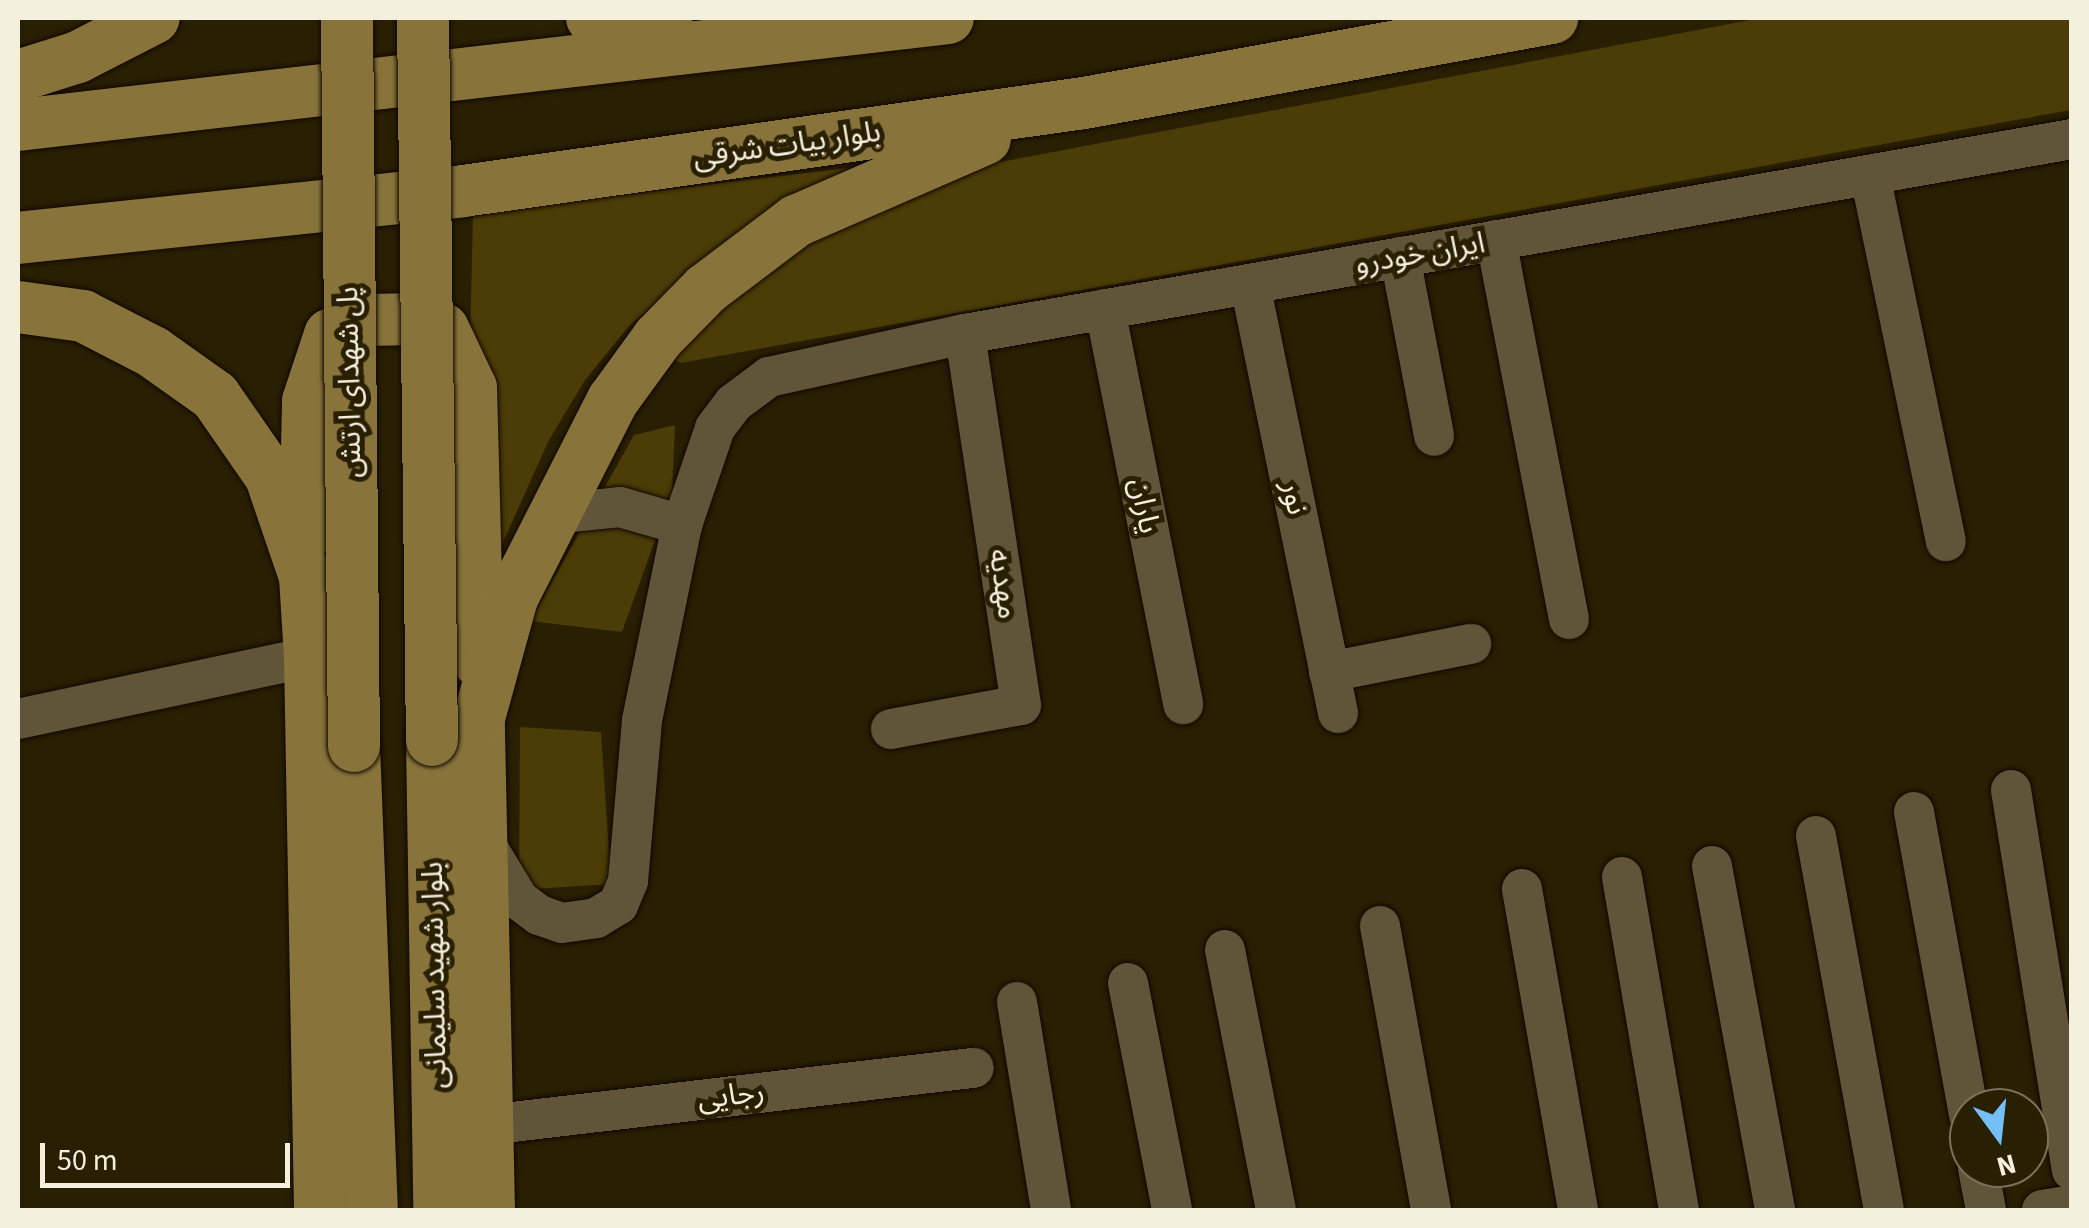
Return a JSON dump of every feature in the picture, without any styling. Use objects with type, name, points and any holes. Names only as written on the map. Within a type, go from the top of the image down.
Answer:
[{"type":"main road","points":[[18,76],[78,57],[154,18]]},
{"type":"main road","name":"پل شهدای ارتش","points":[[347,18],[354,746],[372,1210]]},
{"type":"main road","name":"بلوار شهید سلیمانی","points":[[422,18],[438,1210]]},
{"type":"main road","points":[[592,18],[625,32],[716,48]]},
{"type":"main road","points":[[18,125],[716,48],[838,25],[948,18]]},
{"type":"main road","name":"بلوار بیات شرقی","points":[[18,238],[463,191],[1084,103],[1552,18]]},
{"type":"main road","points":[[480,718],[512,598],[551,514],[613,400],[658,338],[752,250],[843,196],[1084,103]]},
{"type":"main road","points":[[18,307],[83,316],[215,396],[271,477],[304,577]]},
{"type":"main road","points":[[320,1210],[310,657],[304,577],[308,400],[320,351],[330,335],[367,320],[406,319],[443,329],[471,388],[489,1210]]},
{"type":"street","name":"ایران خودرو","points":[[682,526],[716,428],[734,403],[769,377],[1106,308],[2072,139]]},
{"type":"street","points":[[1870,174],[1946,540]]},
{"type":"street","points":[[1496,240],[1569,619]]},
{"type":"street","points":[[1400,257],[1434,436]]},
{"type":"street","name":"نور","points":[[1250,284],[1338,712]]},
{"type":"street","name":"یاران","points":[[1106,308],[1183,704]]},
{"type":"street","name":"مهدیه","points":[[891,729],[1021,705],[965,334]]},
{"type":"street","points":[[480,836],[519,900],[539,915],[562,923],[596,918],[618,905],[628,881],[642,720],[682,526],[620,507],[551,514]]},
{"type":"street","points":[[1329,672],[1471,644]]},
{"type":"street","points":[[18,719],[310,657]]},
{"type":"street","points":[[2011,790],[2072,1170]]},
{"type":"street","points":[[1914,812],[1964,1088]]},
{"type":"street","points":[[1816,836],[1884,1210]]},
{"type":"street","points":[[1712,866],[1775,1210]]},
{"type":"street","points":[[1622,877],[1679,1210]]},
{"type":"street","points":[[1522,889],[1578,1210]]},
{"type":"street","points":[[1380,926],[1431,1210]]},
{"type":"street","points":[[1225,950],[1276,1210]]},
{"type":"street","points":[[1128,983],[1172,1210]]},
{"type":"street","points":[[1016,1002],[1050,1210]]},
{"type":"street","name":"رجایی","points":[[487,1125],[974,1068]]},
{"type":"shaded area","points":[[1761,18],[2071,18],[2071,110],[681,363],[668,357],[769,266],[845,219],[995,163]]},
{"type":"shaded area","points":[[848,168],[743,229],[629,326],[585,380],[549,440],[489,573],[470,343],[473,213]]},
{"type":"shaded area","points":[[675,425],[672,493],[622,632],[530,621],[634,435]]},
{"type":"shaded area","points":[[520,727],[601,732],[611,884],[519,890]]}]
